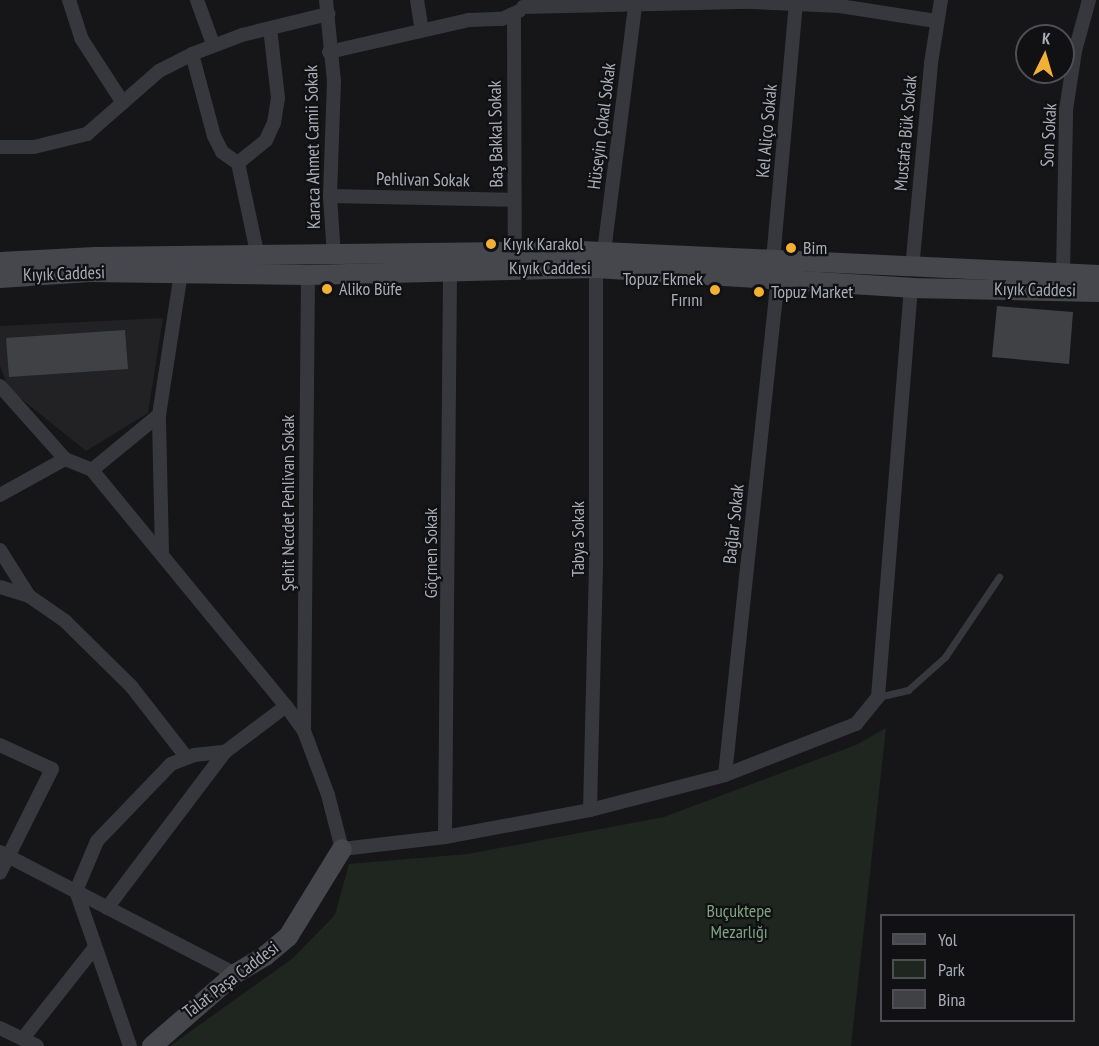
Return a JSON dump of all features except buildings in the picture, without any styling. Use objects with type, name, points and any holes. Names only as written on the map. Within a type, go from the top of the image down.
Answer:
[{"type":"main road","name":"Kıyık Caddesi","points":[[0,262],[95,257],[258,257],[307,266],[334,257],[515,252],[600,260],[775,268],[1099,292]]},
{"type":"main road","name":"Kıyık Caddesi","points":[[0,278],[36,273],[181,273],[307,266],[450,270],[600,260]]},
{"type":"main road","name":"Kıyık Caddesi","points":[[912,278],[1063,273],[1099,275]]},
{"type":"main road","name":"Talat Paşa Caddesi","points":[[152,1046],[235,974],[266,956],[288,937],[342,849]]},
{"type":"street","points":[[69,0],[81,38],[123,103]]},
{"type":"street","points":[[197,0],[213,44]]},
{"type":"street","points":[[417,0],[422,31]]},
{"type":"street","name":"Mustafa Bük Sokak","points":[[878,697],[912,278],[936,21],[941,0]]},
{"type":"street","name":"Son Sokak","points":[[1063,273],[1066,110],[1075,51],[1089,0]]},
{"type":"street","points":[[329,52],[522,8],[751,1],[840,6],[936,21]]},
{"type":"street","name":"Kel Aliço Sokak","points":[[775,268],[796,4]]},
{"type":"street","name":"Hüseyin Çokal Sokak","points":[[600,260],[635,5]]},
{"type":"street","points":[[0,147],[34,147],[87,134],[159,71],[213,44],[270,28],[327,7]]},
{"type":"street","name":"Karaca Ahmet Camii Sokak","points":[[327,7],[329,52],[334,81],[330,196],[334,257]]},
{"type":"street","name":"Baş Bakkal Sokak","points":[[515,252],[514,200],[522,8]]},
{"type":"street","points":[[238,164],[266,140],[274,123],[278,98],[270,28]]},
{"type":"street","points":[[192,54],[214,136],[222,152],[238,164],[258,257]]},
{"type":"street","name":"Pehlivan Sokak","points":[[330,196],[514,200]]},
{"type":"street","name":"Tabya Sokak","points":[[590,810],[600,260]]},
{"type":"street","name":"Şehit Necdet Pehlivan Sokak","points":[[304,731],[307,266]]},
{"type":"street","name":"Bağlar Sokak","points":[[725,775],[775,268]]},
{"type":"street","name":"Göçmen Sokak","points":[[445,837],[450,270]]},
{"type":"street","points":[[162,552],[159,415],[181,273]]},
{"type":"street","points":[[0,386],[65,459],[92,470],[162,552],[286,706],[304,731],[328,795],[342,849],[445,837],[590,810],[725,775],[856,724],[878,697]]},
{"type":"street","points":[[92,470],[159,415]]},
{"type":"street","points":[[0,495],[65,459]]},
{"type":"street","points":[[0,550],[29,596]]},
{"type":"street","points":[[0,587],[29,596],[65,621],[131,686],[187,758]]},
{"type":"street","points":[[107,908],[225,752],[286,706]]},
{"type":"street","points":[[0,745],[52,769],[4,853],[0,873]]},
{"type":"street","points":[[130,1046],[76,891],[97,841],[171,764],[187,758],[225,752]]},
{"type":"street","points":[[4,853],[235,974]]},
{"type":"street","points":[[24,1037],[95,947]]},
{"type":"street","points":[[0,1028],[24,1037],[37,1046]]},
{"type":"lane","points":[[878,697],[908,690],[945,657],[999,577]]},
{"type":"shaded area","points":[[163,318],[148,413],[86,451],[9,389],[0,366],[0,326]]},
{"type":"green space","name":"Buçuktepe Mezarlığı","points":[[886,728],[851,1046],[170,1046],[293,958],[335,915],[349,864],[468,854],[664,817],[856,745]]},
{"type":"place","name":"Kıyık Karakol","points":[[491,244]]},
{"type":"place","name":"Bim","points":[[791,248]]},
{"type":"place","name":"Aliko Büfe","points":[[327,289]]},
{"type":"place","name":"Topuz Ekmek Fırını","points":[[715,290]]},
{"type":"place","name":"Topuz Market","points":[[759,292]]}]
